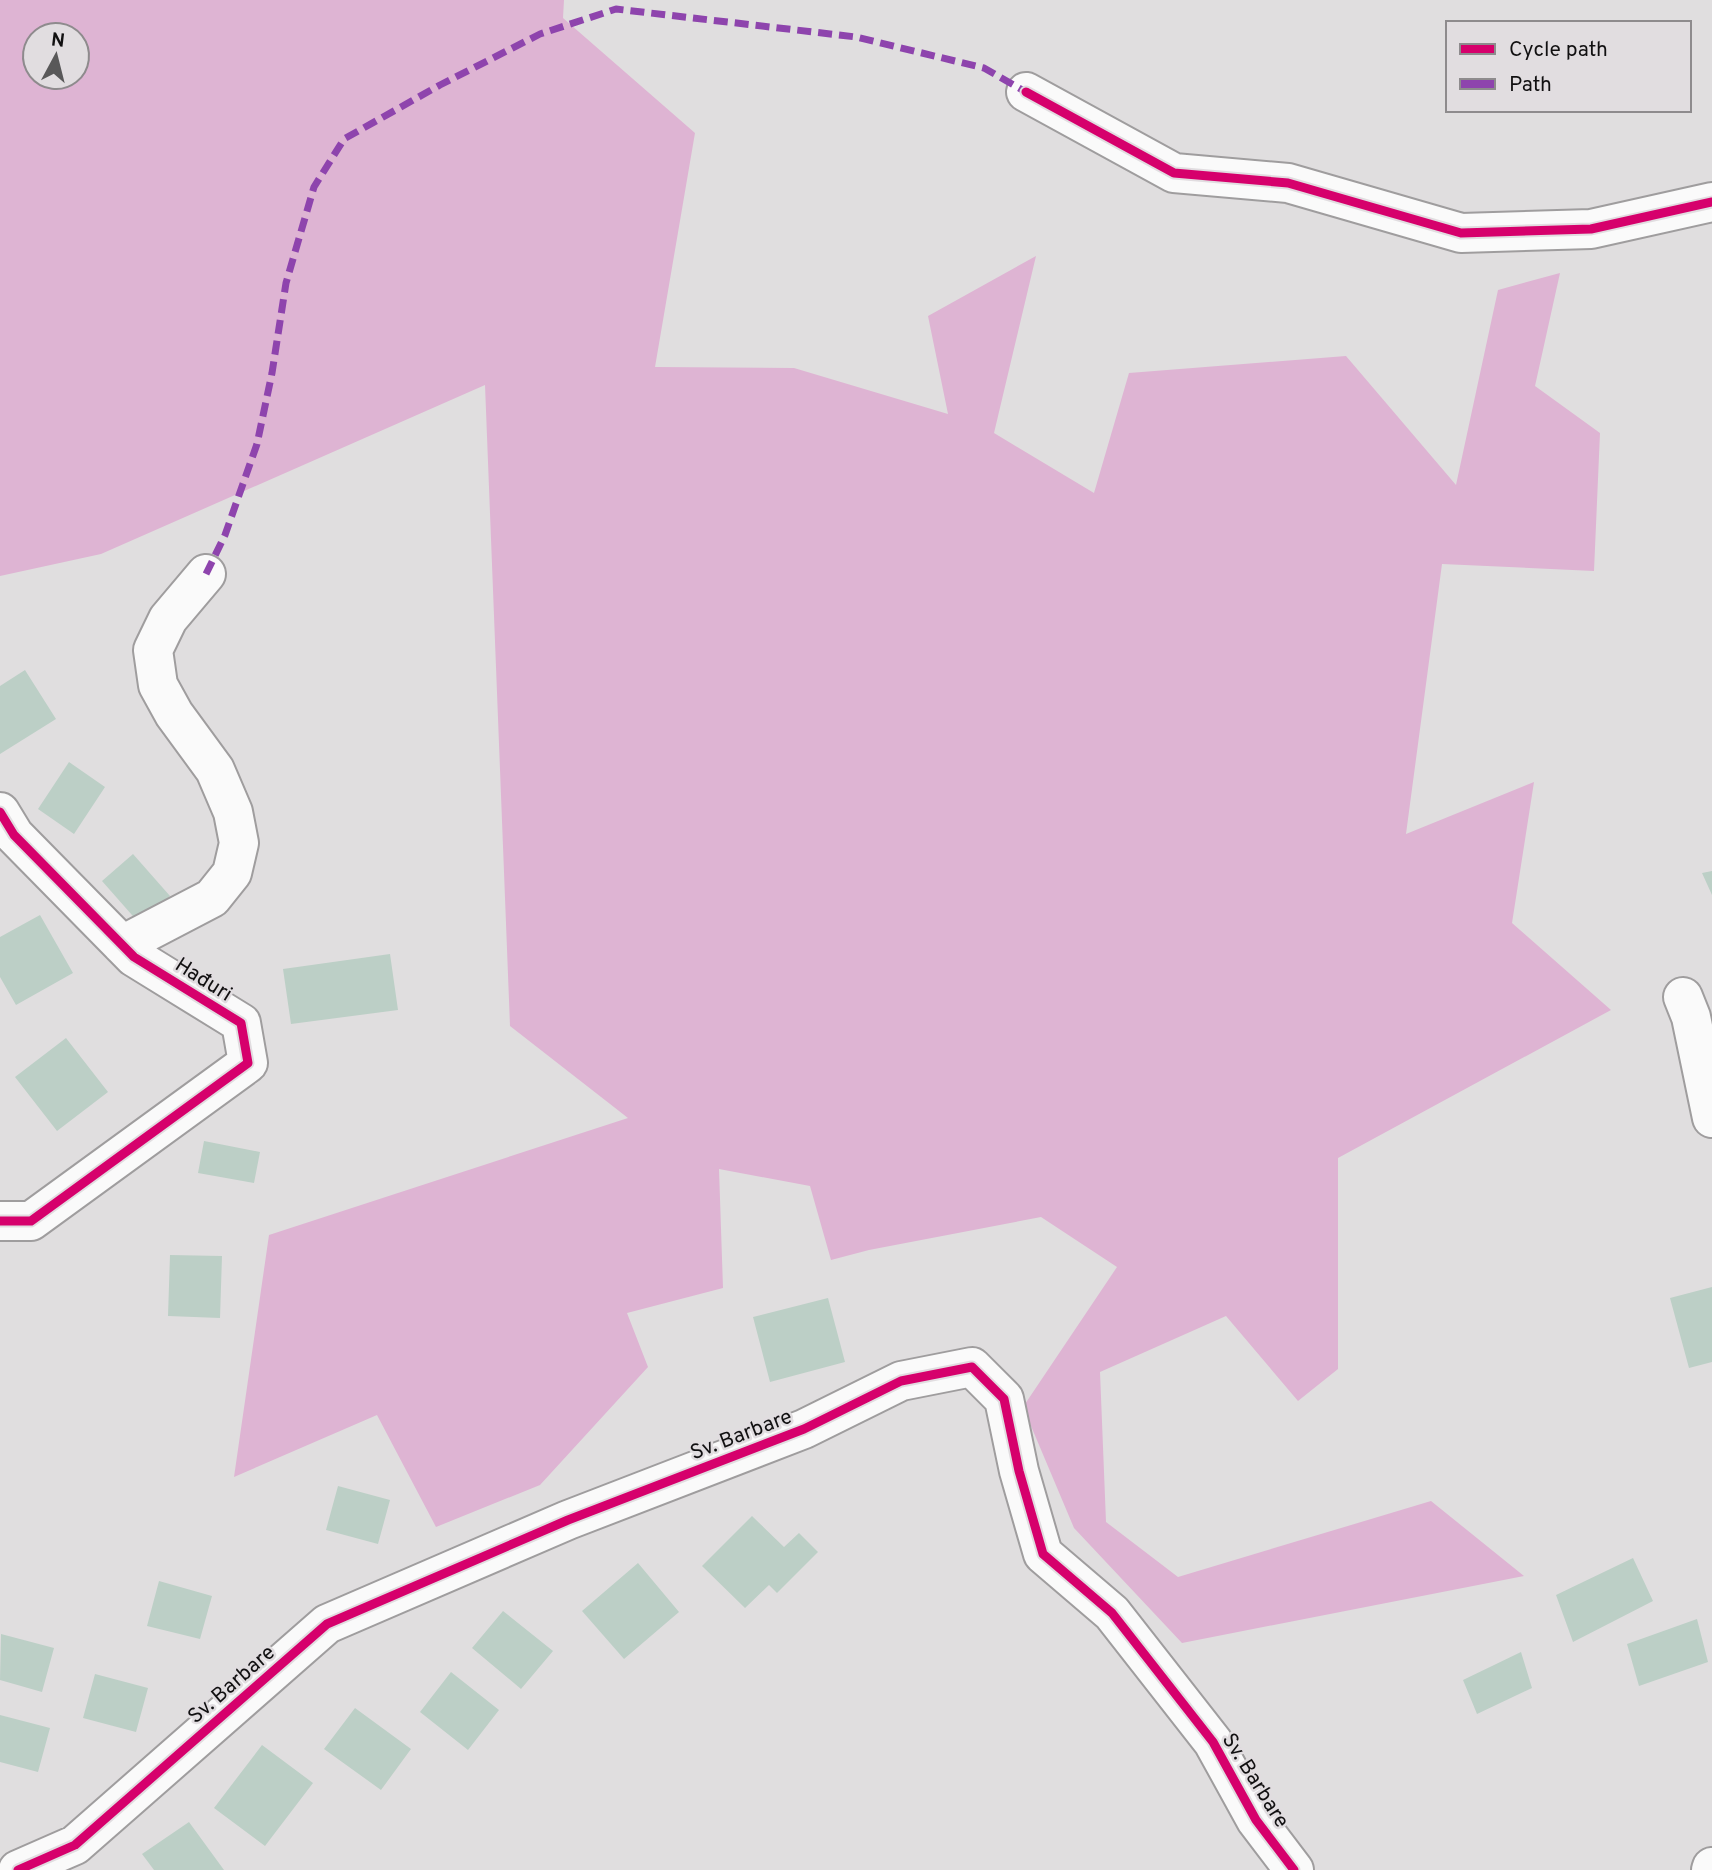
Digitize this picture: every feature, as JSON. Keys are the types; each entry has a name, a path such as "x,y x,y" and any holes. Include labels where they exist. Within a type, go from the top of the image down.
{"street":[{"path":"1026,92 1174,173 1288,183 1461,233 1591,229 1712,202"},
{"path":"122,944 212,898 232,873 239,843 233,812 215,771 174,714 158,685 153,650 168,620 206,574"},
{"name":"Hađuri","path":"0,812 14,835 134,957 241,1023 248,1063 31,1221 0,1221"},
{"path":"1683,996 1691,1017 1712,1118"},
{"name":"Sv. Barbare","path":"18,1870 75,1845 327,1624 568,1520 804,1429 901,1381 972,1367 1004,1399 1019,1471 1042,1554 1112,1613 1213,1742 1256,1820 1294,1870"}],"shaded area":[{"path":"0,0 564,0 563,18 695,133 655,367 794,368 948,414 928,316 1036,256 994,433 1094,493 1129,373 1346,356 1456,485 1498,290 1560,273 1535,386 1600,433 1594,571 1442,564 1406,834 1534,782 1512,923 1611,1010 1338,1158 1338,1369 1298,1401 1226,1316 1100,1372 1106,1522 1178,1577 1431,1501 1524,1576 1182,1643 1074,1528 1023,1407 1117,1267 1041,1217 869,1250 831,1260 810,1186 719,1169 723,1288 627,1313 648,1367 540,1485 436,1527 377,1415 234,1477 269,1235 628,1118 510,1026 485,385 101,554 0,576"}],"building":[{"path":"25,670 56,719 0,754 0,686"},
{"path":"69,762 105,787 74,834 38,809"},
{"path":"133,854 170,896 139,923 102,881"},
{"path":"1712,871 1712,895 1702,873"},
{"path":"40,915 73,973 16,1005 0,977 0,937"},
{"path":"390,954 398,1010 291,1024 283,969"},
{"path":"66,1038 108,1092 57,1131 15,1077"},
{"path":"204,1141 260,1152 254,1183 198,1173"},
{"path":"170,1255 222,1256 220,1318 168,1316"},
{"path":"1712,1287 1712,1362 1689,1368 1670,1298"},
{"path":"828,1298 845,1362 770,1382 753,1317"},
{"path":"338,1486 390,1500 378,1544 326,1530"},
{"path":"752,1516 784,1547 799,1533 818,1552 777,1593 769,1585 745,1608 702,1566"},
{"path":"1633,1558 1653,1601 1573,1642 1556,1595"},
{"path":"638,1563 679,1612 624,1659 582,1611"},
{"path":"159,1581 212,1596 200,1639 147,1626"},
{"path":"503,1611 553,1651 521,1689 472,1648"},
{"path":"1697,1619 1708,1662 1639,1686 1627,1644"},
{"path":"1,1634 54,1648 42,1692 0,1680"},
{"path":"1521,1652 1532,1688 1477,1714 1463,1680"},
{"path":"451,1672 499,1710 468,1750 420,1712"},
{"path":"95,1674 148,1688 136,1732 83,1718"},
{"path":"355,1708 411,1749 381,1790 324,1749"},
{"path":"0,1715 50,1728 38,1772 0,1762"},
{"path":"262,1745 313,1783 265,1846 214,1808"},
{"path":"189,1822 224,1870 154,1870 142,1854"}],"marked path":[{"path":"206,574 225,535 257,444 272,373 286,283 314,187 344,139 440,85 540,34 616,9 856,37 984,68 1026,92"}],"cycle path":[{"path":"1026,92 1174,173 1288,183 1461,233 1591,229 1712,202"},
{"path":"0,812 14,835 134,957 241,1023 248,1063 31,1221 0,1221"},
{"path":"18,1870 75,1845 327,1624 568,1520 804,1429 901,1381 972,1367 1004,1399 1019,1471 1043,1554 1112,1613 1213,1742 1256,1820 1294,1870"}]}
